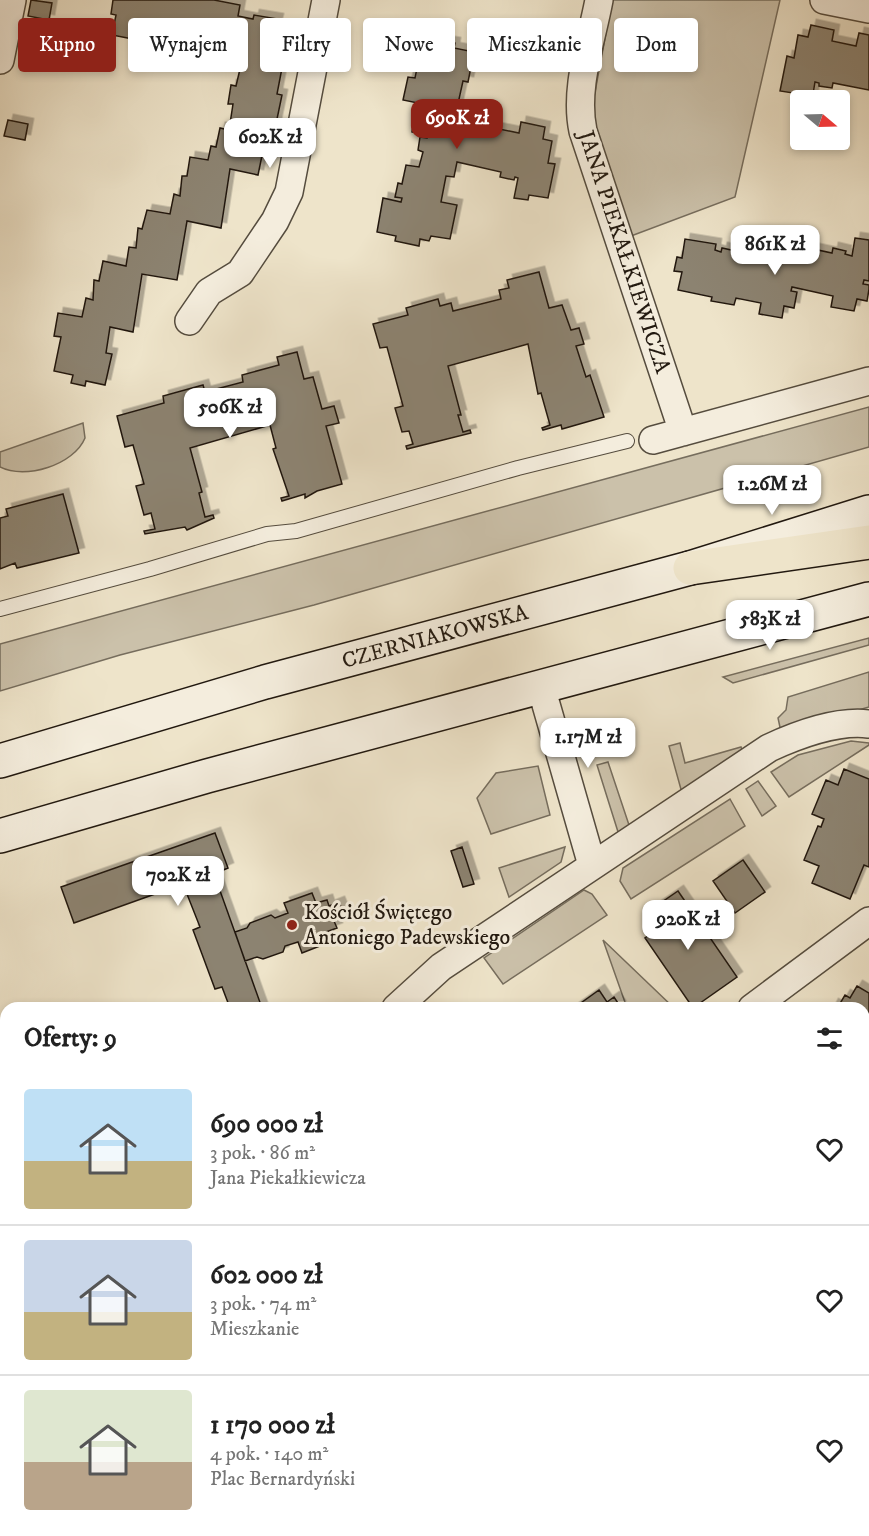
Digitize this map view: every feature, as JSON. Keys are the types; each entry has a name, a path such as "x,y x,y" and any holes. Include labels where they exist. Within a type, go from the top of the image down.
{"main road":[{"name":"CZERNIAKOWSKA","path":"0,761 266,682 690,568 869,512"},
{"path":"690,568 869,542"},
{"path":"0,836 207,776 869,599"}],"street":[{"path":"0,60 12,0"},
{"path":"189,321 209,292 240,273 274,221 289,192 326,0"},
{"name":"JANA PIEKAŁKIEWICZA","path":"599,0 580,93 579,112 583,131 683,432"},
{"path":"824,0 869,9"},
{"path":"640,440 683,432 869,381"},
{"path":"541,687 592,865"},
{"path":"403,1002 441,967 769,748 844,725 869,724"},
{"path":"760,1002 869,921"}],"lane":[{"path":"0,609 150,569 267,534 296,531 518,468 640,440"}],"shaded area":[{"path":"612,0 780,0 735,197 631,236 592,122 599,72 602,72 602,54"},
{"path":"869,407 869,447 314,605 120,655 0,691 0,644"},
{"path":"83,423 85,438 71,456 60,462 35,471 10,471 0,467 0,452"},
{"path":"869,638 869,645 733,683 723,677"},
{"path":"869,672 869,707 781,732 778,718 786,710 788,697"},
{"path":"851,741 869,743 869,745 789,797 771,772 798,755"},
{"path":"680,743 685,763 741,747 743,753 682,793 669,746"},
{"path":"608,762 630,828 619,835 597,765"},
{"path":"538,766 550,815 491,834 477,798 496,773"},
{"path":"758,781 776,806 762,816 746,789"},
{"path":"730,799 745,826 631,899 620,881 623,868"},
{"path":"565,847 561,862 509,897 499,868"},
{"path":"584,890 592,894 607,915 503,984 484,958"},
{"path":"603,940 668,1002 625,1002"}],"building":[{"path":"31,0 52,3 49,18 28,16"},
{"path":"113,0 214,0 240,5 238,16 248,18 128,18 128,38 116,36 116,15 111,14"},
{"path":"254,15 272,18 260,18 260,72 281,72 277,94 282,95 272,143 265,141 258,175 230,169 221,228 187,221 177,280 142,274 133,332 110,327 106,353 112,354 105,385 86,381 85,386 71,383 73,375 54,371 61,337 54,336 58,313 82,317 86,298 93,300 94,280 99,281 103,261 126,266 129,247 136,248 138,228 142,229 147,210 170,214 174,194 180,196 182,176 187,176 190,157 208,160 211,146 216,147 220,128 229,130 233,104 228,104 231,85 236,86 239,72 248,72 248,18 253,19"},
{"path":"811,25 834,30 832,41 856,46 859,33 869,35 869,90 833,83 832,88 819,86 819,83 815,82 814,90 780,91 787,56 794,58 798,35 808,37"},
{"path":"455,48 467,51 467,72 470,72 468,82 463,81 455,117 477,119 475,124 519,133 521,122 545,127 543,139 552,141 548,163 555,164 548,198 529,195 528,200 514,198 518,178 515,177 514,180 500,177 501,172 457,162 454,177 446,176 441,202 457,205 450,239 431,236 429,241 420,239 419,246 395,241 396,236 377,232 383,198 401,202 402,198 395,197 398,183 402,184 406,165 419,167 423,152 418,150 420,137 427,138 427,135 412,132 414,118 420,119 423,104 403,100 408,77 415,78 416,72 455,72"},
{"path":"8,120 28,124 25,140 4,136"},
{"path":"855,238 869,240 869,281 864,280 863,284 869,285 869,289 867,301 857,299 854,311 831,307 833,296 792,287 791,291 797,292 794,308 784,306 782,318 759,314 761,303 736,298 734,305 711,301 712,297 678,290 682,272 674,271 677,257 682,258 685,239 716,244 715,250 721,252 722,248 745,253 744,258 759,261 760,256 779,262 782,245 796,248 795,253 811,256 813,249 832,253 833,248 846,251 845,254 852,256"},
{"path":"539,272 549,308 562,305 571,330 579,328 584,344 576,346 586,377 590,375 604,417 562,429 561,425 543,430 542,428 550,425 541,393 538,394 528,344 448,366 461,415 458,415 463,432 470,430 471,433 407,449 406,446 413,444 409,431 402,432 395,408 403,406 387,347 380,348 373,324 408,315 406,308 438,299 440,306 451,303 453,311 501,299 499,290 509,288 507,280"},
{"path":"297,352 304,379 313,377 322,409 334,406 339,423 326,426 342,484 317,491 305,498 305,494 282,501 281,498 289,496 273,449 276,448 270,425 190,448 202,492 199,493 205,517 213,515 214,518 187,530 185,527 145,534 144,531 155,529 151,513 144,515 136,486 144,484 133,445 125,447 117,416 164,403 163,396 203,385 205,392 243,382 242,375 279,365 277,357"},
{"path":"63,494 79,553 17,568 15,563 0,569 0,518 8,516 6,509"},
{"path":"844,769 869,779 869,867 864,865 850,899 812,883 819,866 804,860 818,826 821,827 824,819 812,814 826,780 838,785"},
{"path":"215,833 228,868 214,874 260,1002 228,1002 222,987 215,989 193,930 200,927 183,884 74,923 61,887"},
{"path":"462,847 474,884 463,887 451,851"},
{"path":"743,860 765,892 735,913 713,881"},
{"path":"678,891 737,977 702,1002 689,1002 645,938 660,927 649,911"},
{"name":"Kościół Świętego Antoniego Padewskiego","path":"312,893 316,903 327,900 329,906 339,902 345,917 334,921 337,928 326,932 330,942 302,953 298,942 285,946 283,952 263,959 257,957 245,961 235,932 271,915 275,918 288,913 284,903"},
{"path":"857,986 869,993 869,1002 841,1002 845,995 850,998"},
{"path":"599,990 607,1002 582,1002"},
{"path":"614,997 617,1002 607,1002"}],"place":[{"name":"Kościół Świętego Antoniego Padewskiego","path":"292,925"}]}
